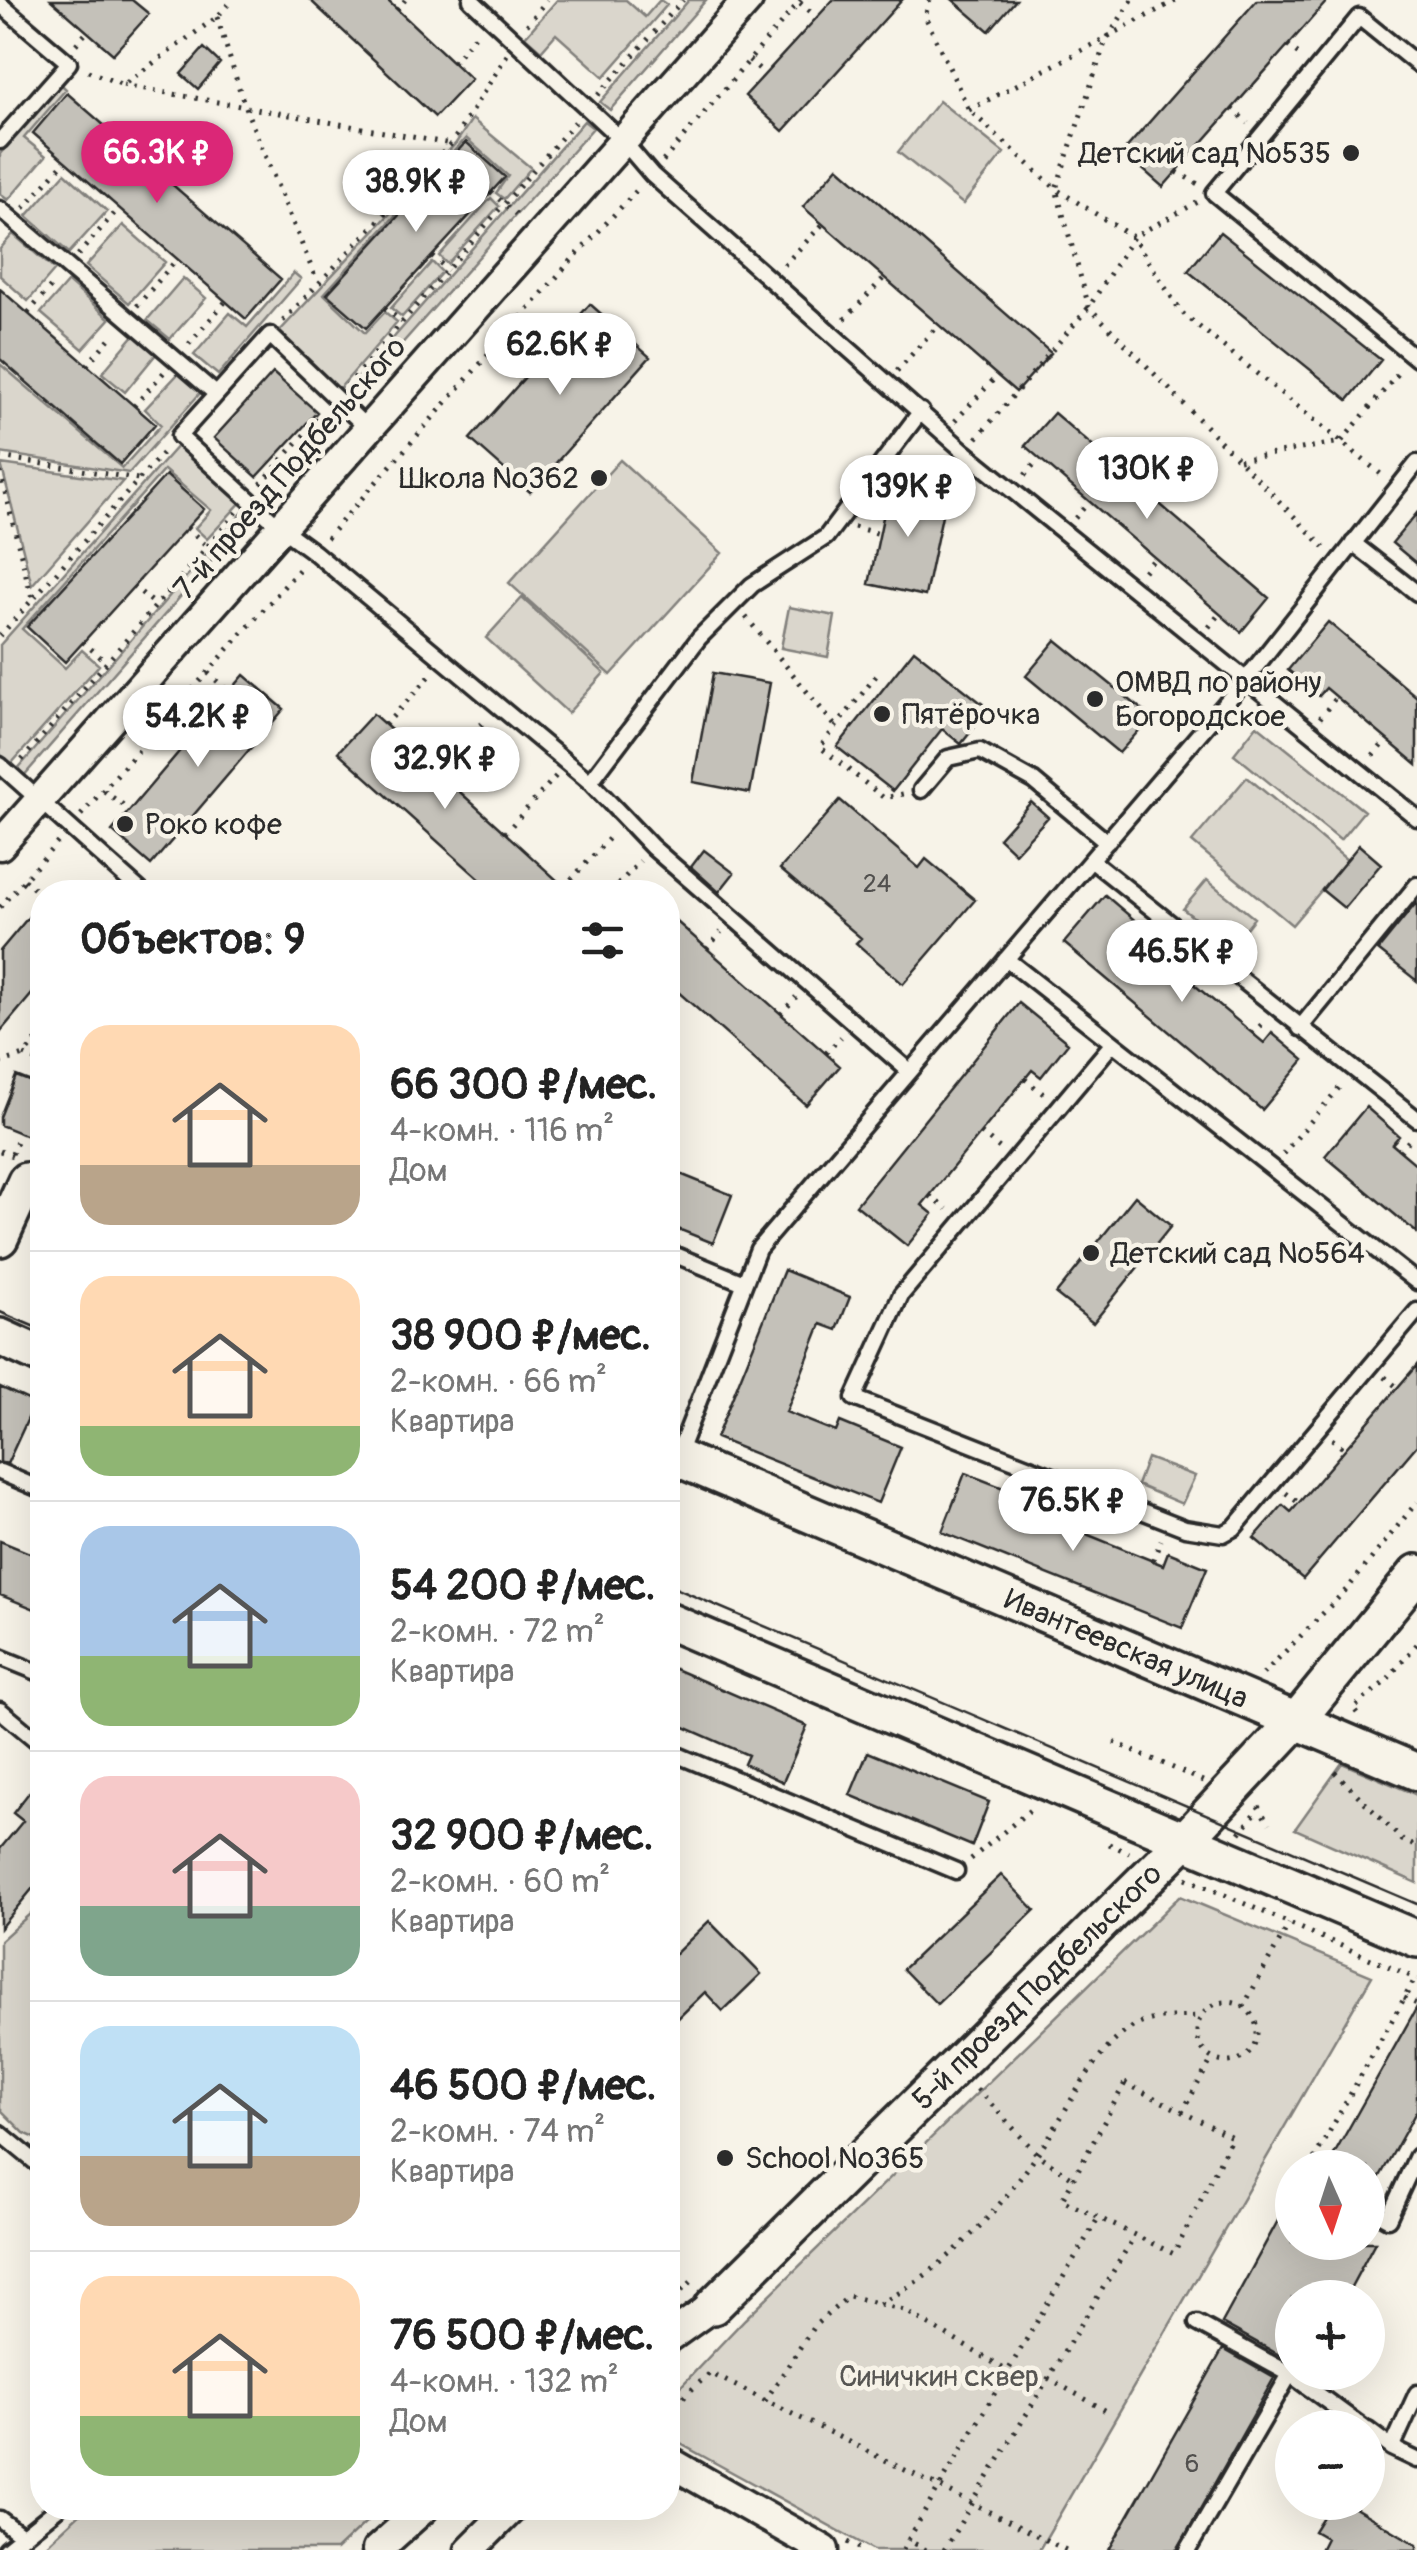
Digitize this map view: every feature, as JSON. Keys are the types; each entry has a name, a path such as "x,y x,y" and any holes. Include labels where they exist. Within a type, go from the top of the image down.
{"street":[{"name":"7-й проезд Подбельского","path":"0,845 748,0"},
{"path":"0,1238 20,1174"},
{"path":"0,1338 30,1351"},
{"name":"Ивантеевская улица","path":"680,1459 1417,1772"},
{"name":"5-й проезд Подбельского","path":"680,2329 713,2306 1185,1840 1297,1720 1417,1573"},
{"path":"680,1626 1417,1939"},
{"path":"680,2468 824,2550"},
{"path":"377,2550 410,2520"},
{"path":"470,2550 500,2520"}],"lane":[{"path":"471,0 623,141 652,175 965,452 1417,818"},
{"path":"0,4 69,63 0,141"},
{"path":"1415,357 1214,194 1359,18 1417,64"},
{"path":"0,210 216,394"},
{"path":"368,429 270,335 179,436 280,528 590,782 652,848 909,1071"},
{"path":"590,782 699,638 752,585 826,537 921,412"},
{"path":"680,1437 758,1249 1247,678 1417,463"},
{"path":"1353,543 1417,592"},
{"path":"921,790 948,758 980,751 1034,781 1107,842"},
{"path":"0,765 129,880"},
{"path":"1091,860 1417,1120"},
{"path":"1300,1028 1417,885"},
{"path":"1006,959 1417,1282"},
{"path":"1113,1043 900,1295 854,1398 1185,1528 1222,1534 1234,1528 1417,1311"},
{"path":"680,1257 744,1283"},
{"path":"0,1472 30,1485"},
{"path":"0,1657 30,1669"},
{"path":"2,1714 30,1736"},
{"path":"680,1756 956,1872"},
{"path":"0,2133 30,2157"},
{"path":"1385,2218 1388,2220 1417,2156"},
{"path":"1197,2323 1275,2366"},
{"path":"1188,2550 1281,2390"},
{"path":"1312,2390 1340,2410"},
{"path":"1392,2448 1417,2393"},
{"path":"1385,2443 1417,2460"},
{"path":"0,2519 21,2535"},
{"path":"6,2550 42,2520"}],"path":[{"path":"124,85 218,17 232,0"},
{"path":"397,10 405,0"},
{"path":"270,335 317,281 451,144 516,39 547,0"},
{"path":"930,0 925,16 969,110 1056,189 1134,237 1181,312 1397,488"},
{"path":"1132,0 1106,40 1056,189 1089,307 1338,562"},
{"path":"969,110 1177,0"},
{"path":"0,907 652,175 800,1 817,17"},
{"path":"218,17 245,107 317,281"},
{"path":"453,62 491,17"},
{"path":"80,38 88,32"},
{"path":"749,60 765,74"},
{"path":"69,63 124,85 451,144"},
{"path":"13,220 65,161"},
{"path":"490,192 504,205"},
{"path":"965,452 1089,307 1134,237 1214,194"},
{"path":"28,314 119,208"},
{"path":"771,279 824,224"},
{"path":"432,256 448,270"},
{"path":"87,365 178,259"},
{"path":"832,333 884,278"},
{"path":"134,406 226,301"},
{"path":"385,308 402,322"},
{"path":"887,382 938,325"},
{"path":"506,336 516,346"},
{"path":"1239,460 1340,442 1415,357"},
{"path":"944,432 997,376"},
{"path":"0,636 179,436"},
{"path":"0,458 138,479"},
{"path":"0,472 32,598"},
{"path":"187,528 207,546"},
{"path":"134,586 156,605"},
{"path":"734,602 836,727"},
{"path":"83,642 106,662"},
{"path":"385,725 444,660"},
{"path":"208,673 230,692"},
{"path":"876,676 820,747 884,798 921,790"},
{"path":"438,772 498,706"},
{"path":"153,734 178,753"},
{"path":"505,833 568,764"},
{"path":"103,790 130,810"},
{"path":"570,880 625,820"},
{"path":"622,880 652,848"},
{"path":"24,880 30,885"},
{"path":"0,1063 24,1056 30,1049"},
{"path":"24,1056 30,1058"},
{"path":"1272,1168 1353,1071"},
{"path":"1400,1151 1417,1132"},
{"path":"20,1134 20,1174"},
{"path":"1262,1675 1348,1588 1417,1502"},
{"path":"1354,1708 1385,1682 1417,1644"},
{"path":"1114,1742 1260,1807 1269,1824"},
{"path":"1329,1764 1402,1840 1417,1846"},
{"path":"956,1872 1030,1810"},
{"path":"1184,1878 1416,1978 1318,2150"},
{"path":"1243,2006 1289,1924"},
{"path":"1404,1998 1417,2004"},
{"path":"1228,2002 1243,2006 1255,2020 1256,2039 1247,2055 1230,2062 1212,2059 1198,2040 1197,2027 1202,2016 1213,2006 1228,2002"},
{"path":"879,2304 906,2290 958,2249 1010,2193 1097,2062 1128,2030 1158,2018 1202,2016"},
{"path":"1182,2112 1212,2059"},
{"path":"970,2081 1038,2155 1073,2178"},
{"path":"1125,2083 1232,2136 1174,2254 1062,2200 1073,2178 1125,2083"},
{"path":"903,2550 1097,2220"},
{"path":"944,2550 1134,2237"},
{"path":"765,2401 814,2326 849,2296 904,2310 1006,2370"},
{"path":"680,2399 710,2373 1066,2550"},
{"path":"1048,2378 1110,2413"},
{"path":"908,2540 926,2550"}],"green space":[{"path":"557,0 626,0 645,17 660,0 667,5 604,77 556,34 541,51 525,37"},
{"path":"689,0 706,0 610,110 600,102"},
{"path":"60,83 66,89 24,138 46,156 8,200 0,194 0,154"},
{"path":"939,101 1004,153 963,204 898,152"},
{"path":"472,119 531,168 504,199 496,193 508,176 466,138 324,294 365,333 385,312 397,322 339,389 278,333 456,143"},
{"path":"584,121 593,128 352,400 345,393"},
{"path":"65,173 107,211 69,253 27,216"},
{"path":"491,198 499,206 447,264 439,256"},
{"path":"123,225 165,262 129,303 86,266"},
{"path":"13,234 55,270 28,301 0,276 0,249"},
{"path":"432,262 442,272 402,317 391,308"},
{"path":"294,273 301,279 218,375 194,355 230,313 247,327"},
{"path":"183,278 206,298 170,339 147,320"},
{"path":"68,282 110,319 83,349 41,313"},
{"path":"135,334 157,353 125,392 102,373"},
{"path":"0,364 122,468 161,425 145,409 179,373 202,391 129,473 0,453"},
{"path":"179,444 243,500 207,539 195,528 211,510 164,470 22,629 65,668 82,650 99,665 11,764 0,754 0,645"},
{"path":"620,460 722,553 611,675 509,583"},
{"path":"1,464 123,481 32,585"},
{"path":"250,504 256,510 22,778 15,772"},
{"path":"522,598 604,673 568,713 486,638"},
{"path":"789,607 835,616 828,657 781,648"},
{"path":"1257,725 1364,811 1340,840 1234,754"},
{"path":"1247,777 1347,860 1292,925 1192,842"},
{"path":"1207,880 1254,918 1231,947 1183,909"},
{"path":"1147,1458 1195,1476 1182,1504 1137,1485"},
{"path":"1342,1763 1417,1795 1417,1883 1295,1829"},
{"name":"Синичкин сквер","path":"1180,1896 1372,1976 1039,2550 874,2550 680,2444 680,2387 745,2319"},
{"path":"30,1914 30,2136 0,2109 0,1941"},
{"path":"73,2520 368,2520 336,2550 41,2550"}],"building":[{"path":"51,0 132,0 149,14 113,54"},
{"path":"310,0 387,0 471,79 435,117"},
{"path":"833,0 902,0 783,131 745,96"},
{"path":"953,0 1016,0 989,31"},
{"path":"1257,0 1328,0 1163,187 1123,152"},
{"path":"204,48 220,63 198,89 181,74"},
{"path":"67,93 281,279 246,319 33,133"},
{"path":"466,142 505,177 366,328 327,294"},
{"path":"838,167 1051,353 1016,392 803,207"},
{"path":"1220,232 1381,360 1348,400 1188,271"},
{"path":"0,289 155,424 120,464 0,359"},
{"path":"590,304 650,357 530,492 470,439"},
{"path":"273,373 317,412 257,477 214,438"},
{"path":"1054,413 1269,598 1241,632 1025,446"},
{"path":"166,475 204,509 65,662 27,627"},
{"path":"890,484 946,496 925,596 869,584"},
{"path":"1417,513 1417,564 1392,543"},
{"path":"1328,622 1417,697 1417,765 1326,688 1319,696 1288,670"},
{"path":"1056,640 1151,717 1119,753 1026,676"},
{"path":"914,650 989,709 961,744 942,729 893,791 837,747"},
{"path":"713,673 770,683 750,793 693,782"},
{"path":"244,675 284,709 151,865 112,831"},
{"path":"373,714 557,880 481,880 338,752"},
{"path":"840,800 919,868 926,859 975,900 903,984 856,943 861,938 780,869"},
{"path":"1031,802 1048,817 1015,853 999,838"},
{"path":"1359,845 1381,864 1344,908 1322,890"},
{"path":"704,850 734,873 719,892 691,867"},
{"path":"1105,895 1138,923 1130,931 1264,1043 1272,1033 1304,1060 1262,1110 1064,943"},
{"path":"1417,902 1417,981 1378,950"},
{"path":"30,915 30,996 0,1032 0,951"},
{"path":"680,925 840,1066 806,1105 680,994"},
{"path":"1019,1003 1068,1043 1041,1077 1032,1070 922,1205 933,1214 907,1246 856,1205"},
{"path":"16,1076 30,1081 30,1137 0,1125"},
{"path":"1366,1107 1399,1136 1392,1144 1417,1165 1417,1233 1325,1156"},
{"path":"680,1174 732,1195 713,1243 680,1230"},
{"path":"1135,1196 1171,1226 1093,1323 1056,1294"},
{"path":"784,1270 850,1297 837,1330 821,1324 786,1412 836,1432 840,1422 901,1447 878,1503 716,1438"},
{"path":"1417,1365 1417,1445 1303,1579 1254,1538 1283,1505 1291,1512"},
{"path":"0,1387 30,1401 30,1414 7,1464 0,1462"},
{"path":"965,1473 1006,1489 1002,1500 1163,1565 1168,1552 1207,1568 1182,1628 942,1532"},
{"path":"0,1541 30,1553 30,1607 0,1595"},
{"path":"680,1671 807,1726 783,1782 744,1764 748,1755 680,1725"},
{"path":"868,1752 989,1802 972,1846 850,1795"},
{"path":"30,1791 30,1892 0,1928 0,1849 23,1821 13,1813"},
{"path":"1001,1875 1035,1910 937,2004 903,1969"},
{"path":"709,1921 761,1974 723,2011 705,1992 680,2016 680,1949"},
{"path":"1417,2007 1417,2110 1385,2167 1385,2150 1337,2150"},
{"path":"1275,2226 1275,2260 1365,2260 1355,2280 1275,2280 1275,2353 1222,2323"},
{"path":"1223,2349 1274,2378 1177,2550 1109,2550"},
{"path":"1321,2520 1375,2520 1417,2545 1417,2550 1320,2550 1326,2538 1314,2531"}],"tram line":[{"path":"0,1312 30,1325"},
{"path":"680,1590 1417,1904"}],"place":[{"name":"Детский сад №535","path":"1351,153"},
{"name":"Школа №362","path":"599,478"},
{"name":"ОМВД по району Богородское","path":"1095,699"},
{"name":"Пятёрочка","path":"882,714"},
{"name":"Роко кофе","path":"125,824"},
{"name":"Детский сад №564","path":"1091,1253"},
{"name":"School №365","path":"725,2158"}]}
